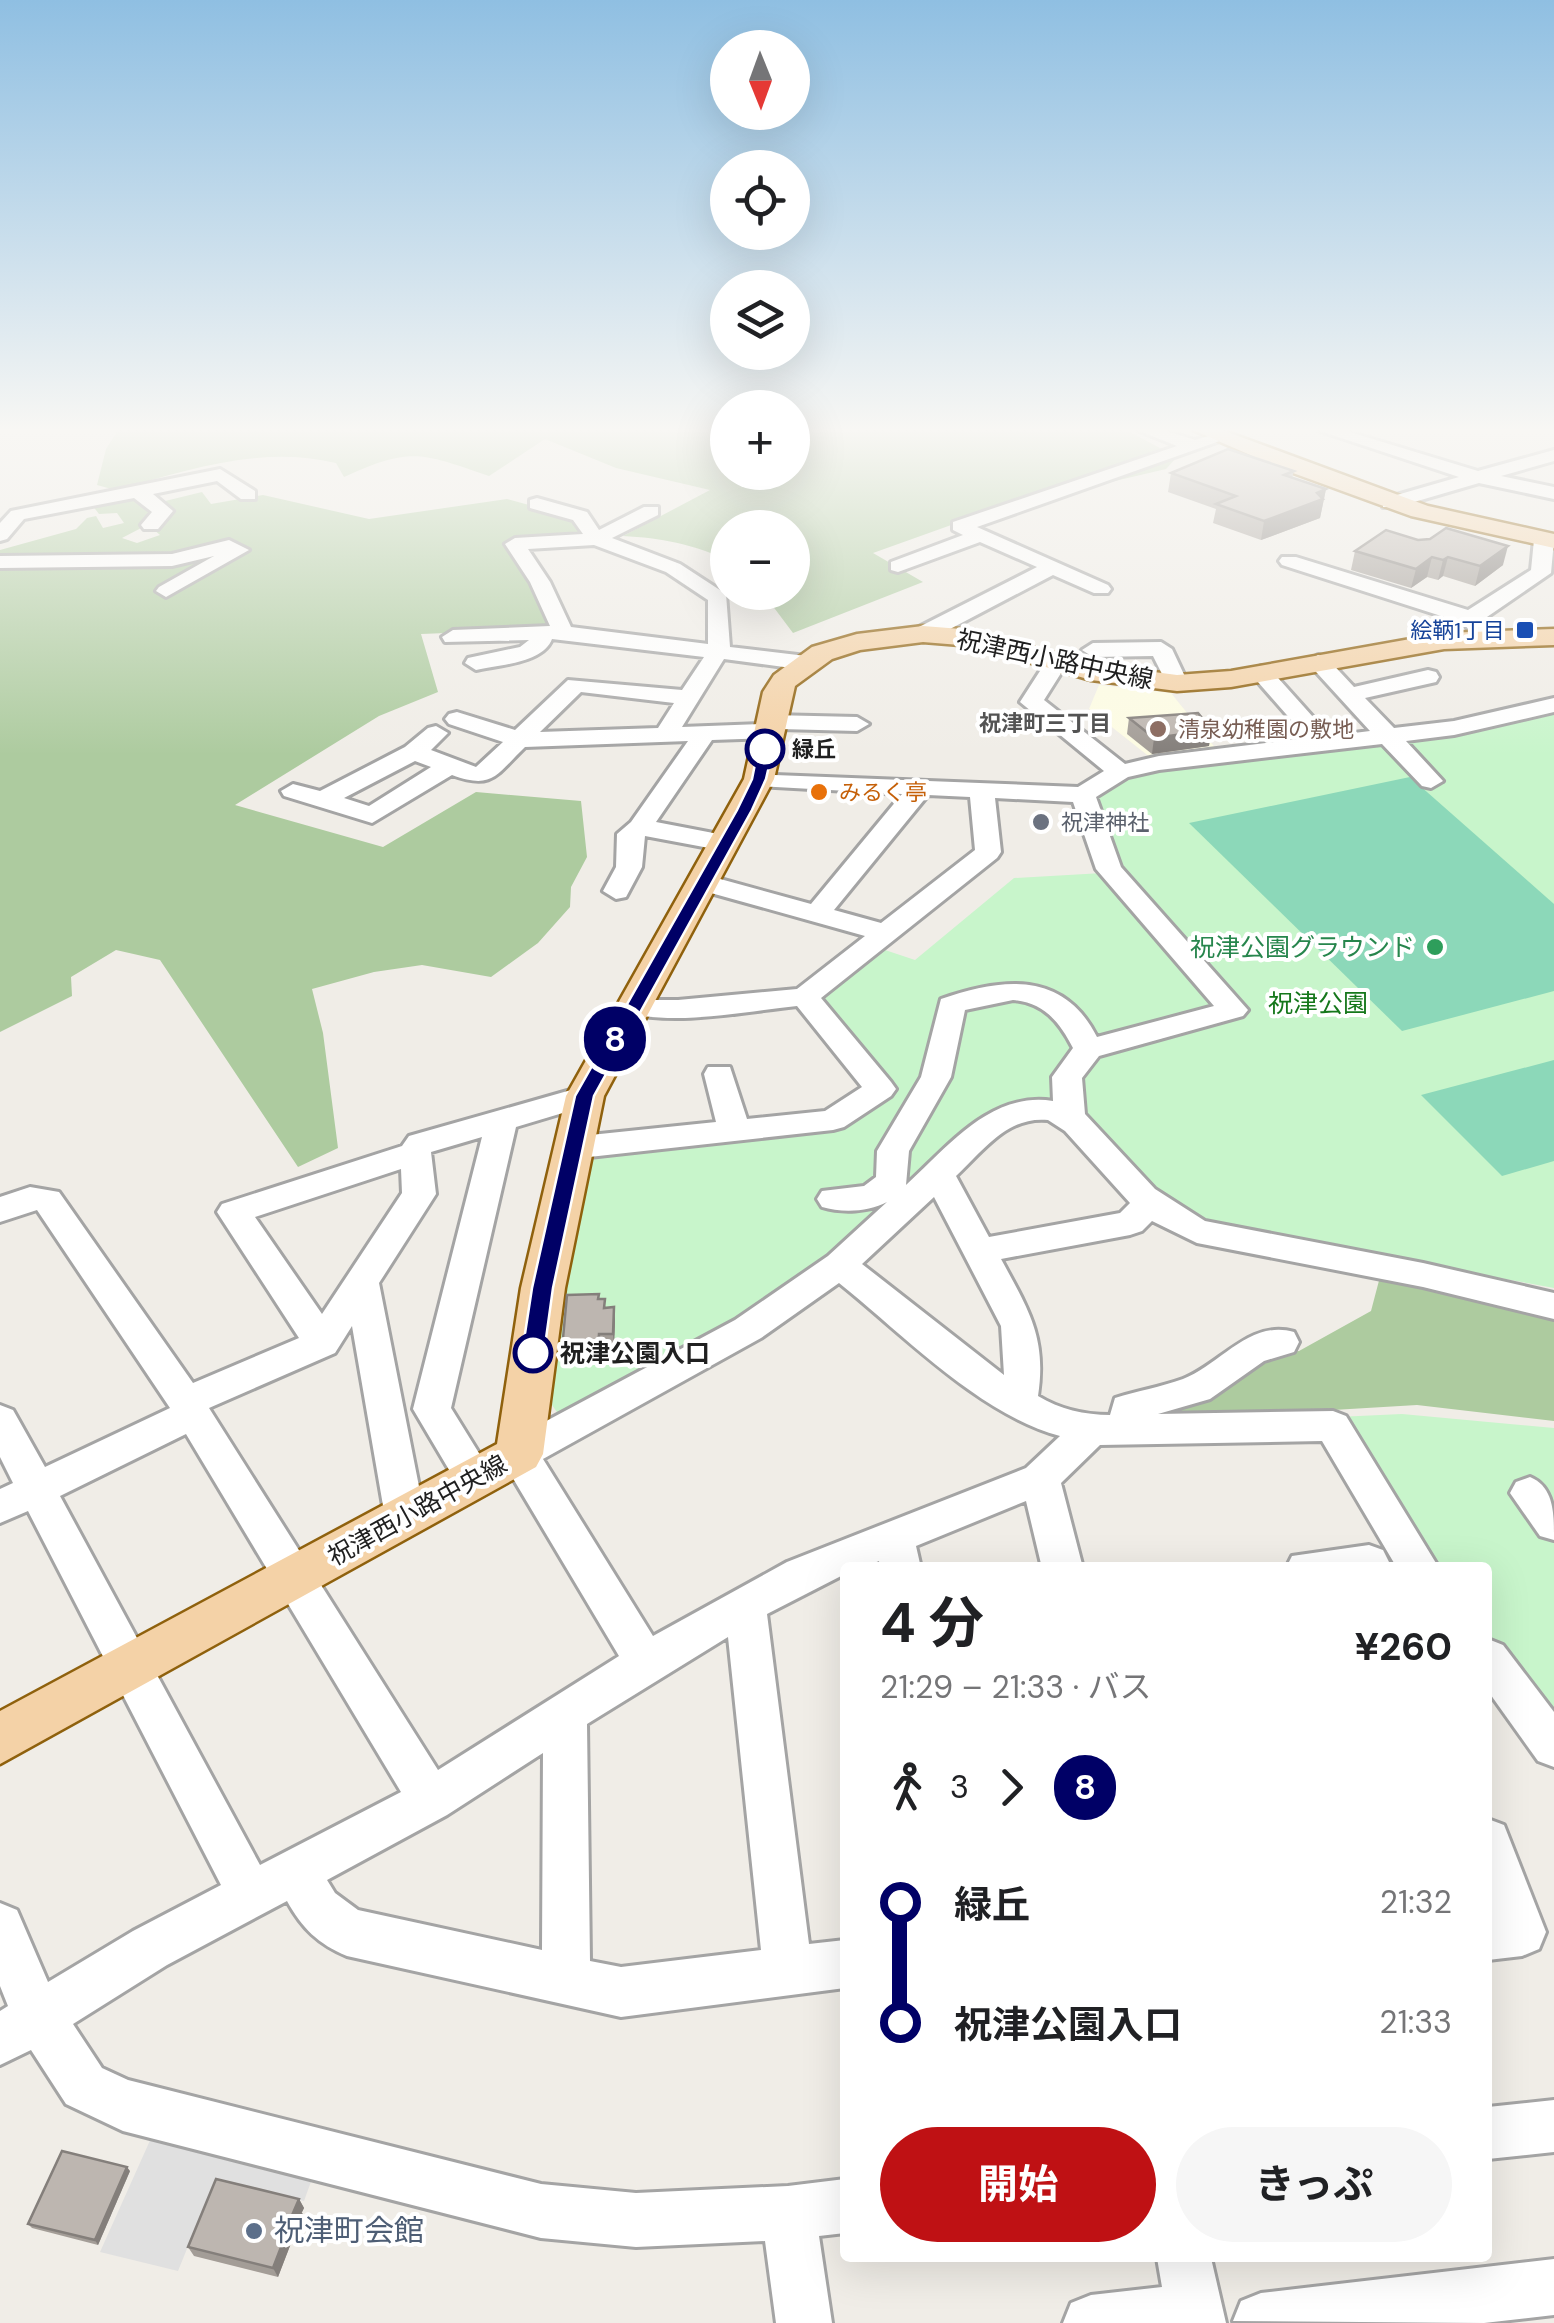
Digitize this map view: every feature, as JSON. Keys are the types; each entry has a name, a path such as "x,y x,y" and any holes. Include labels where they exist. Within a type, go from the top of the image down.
{"main road":[{"name":"祝津西小路中央線","path":"0,1739 520,1454 542,1288 585,1096 759,779 777,692 784,680 806,663 857,642 922,634 990,641 1131,680 1178,683 1261,674 1479,628 1554,637"}],"street":[{"path":"898,566 972,538"},
{"path":"988,538 1101,588"},
{"path":"557,633 540,582 515,544 596,539 673,568 719,598 720,650 666,734"},
{"path":"1289,561 1479,628 1548,574 1549,540"},
{"path":"0,562 150,561 229,546 239,550 166,591"},
{"path":"922,634 1052,568"},
{"path":"483,667 526,652 557,633"},
{"path":"453,637 557,633 806,663"},
{"path":"1093,650 1161,648 1178,683"},
{"path":"1057,662 1032,702 1120,772"},
{"path":"1318,662 1430,781"},
{"path":"1261,674 1322,741"},
{"path":"1349,695 1428,677"},
{"path":"414,752 480,777 576,685 689,698"},
{"path":"759,779 1083,796 1120,772 1159,763 1454,728 1554,706"},
{"path":"458,719 521,740 857,724"},
{"path":"616,891 630,867 630,834 640,827 706,732"},
{"path":"324,799 414,752 436,733"},
{"path":"293,791 372,815 450,765"},
{"path":"817,914 921,787"},
{"path":"632,1006 678,1009 805,997 988,852 982,791"},
{"path":"1068,1118 1067,1077 1088,1048 1233,1010 1108,869 1083,796"},
{"path":"640,827 725,843"},
{"path":"702,882 885,933"},
{"path":"834,1198 872,1197 892,1181 893,1151 936,1077 951,1004 974,996 1026,989 1050,998 1082,1034 1088,1048"},
{"path":"571,1148 834,1120 880,1090 805,997"},
{"path":"718,1074 734,1132"},
{"path":"322,1343 234,1212 413,1154 420,1144 585,1096"},
{"path":"646,1662 520,1454 748,1329 840,1265 998,1119 1011,1112 1051,1111 1068,1118 1167,1219 1197,1231 1554,1306"},
{"path":"475,1479 432,1409 502,1120"},
{"path":"866,1132 893,1151"},
{"path":"18,1498 322,1343 419,1194 420,1178 413,1154"},
{"path":"938,1174 1019,1326 1024,1366 1018,1402"},
{"path":"0,1210 30,1198 47,1200 190,1408 431,1800"},
{"path":"979,1251 1130,1223 1150,1203"},
{"path":"840,1265 1040,1416 1091,1430 1333,1426 1415,1562"},
{"path":"362,1283 406,1517"},
{"path":"1131,1430 1128,1408 1197,1388 1229,1370 1251,1351 1281,1342"},
{"path":"0,1420 18,1498 132,1666 251,1894"},
{"path":"853,1562 898,1552 1040,1479 1091,1430"},
{"path":"1040,1479 1061,1562"},
{"path":"1530,1492 1554,1524"},
{"path":"18,2027 150,1948 431,1800 646,1662 800,1574 840,1565"},
{"path":"744,1606 788,1971"},
{"path":"1492,1663 1554,1747"},
{"path":"564,1713 566,1982"},
{"path":"1492,1852 1522,1932 1492,1936"},
{"path":"296,1872 318,1910 347,1932 622,1992 840,1965"},
{"path":"0,1927 18,2027 84,2086 123,2106 542,2211 636,2220 840,2207"},
{"path":"1492,2132 1554,2126"},
{"path":"788,2213 804,2323"},
{"path":"1091,2323 1197,2317 1185,2262"},
{"path":"1261,2322 1554,2287"}],"shaded area":[{"name":"清泉幼稚園の敷地","path":"1099,685 1171,693 1217,750 1151,758 1089,709"},
{"path":"152,2136 313,2176 304,2201 215,2180 178,2271 100,2252"}],"green space":[{"path":"42,538 123,538 137,543 150,538 572,538 509,544 533,584 551,629 421,634 438,692 379,716 235,805 383,847 476,792 581,801 587,857 571,887 570,907 538,943 491,977 422,965 374,972 312,989 323,1033 338,1148 298,1167 160,960 116,950 71,977 72,996 0,1032 0,550"},
{"path":"652,538 710,538 710,553"},
{"path":"810,538 914,538 873,553 923,582 793,633 776,610 810,610"},
{"name":"祝津公園","path":"1554,711 1554,1288 1206,1224 1177,1212 1090,1126 1010,1104 993,1112 826,1261 700,1347 559,1415 552,1405 558,1313 584,1150 830,1124 891,1092 818,996 879,948 915,960 1014,878 1120,872 1092,799 1125,775"},
{"name":"祝津公園グラウンド","path":"1410,777 1554,904 1554,991 1402,1031 1189,823"},
{"path":"1554,1060 1554,1161 1502,1176 1421,1095"},
{"path":"1381,1273 1554,1306 1554,1421 1417,1405 1134,1422 1243,1357 1299,1351 1371,1311"},
{"path":"1402,1414 1554,1428 1554,1732 1492,1649 1492,1562 1427,1562 1337,1417"}],"building":[{"path":"1374,538 1482,538 1508,546 1480,566 1432,557 1416,569 1355,551"},
{"path":"1198,713 1212,730 1154,738 1129,718"},
{"path":"599,1294 598,1299 605,1299 604,1308 614,1307 613,1334 599,1334 598,1348 562,1349 567,1295"},
{"path":"62,2151 127,2167 95,2240 28,2224"},
{"name":"祝津町会館","path":"216,2179 299,2199 293,2213 301,2214 295,2230 288,2229 273,2268 188,2247"}],"bus line":[{"name":"8","path":"533,1353 542,1288 585,1096 744,810 759,779 765,749"}],"place":[{"name":"絵鞆1丁目","path":"1525,630"},
{"name":"清泉幼稚園の敷地","path":"1158,729"},
{"name":"緑丘","path":"765,749"},
{"name":"みるく亭","path":"819,792"},
{"name":"祝津神社","path":"1041,822"},
{"name":"祝津公園グラウンド","path":"1435,947"},
{"name":"祝津公園入口","path":"533,1353"},
{"name":"祝津町会館","path":"254,2231"}],"district":[{"name":"祝津町三丁目","path":"1045,723"}]}
